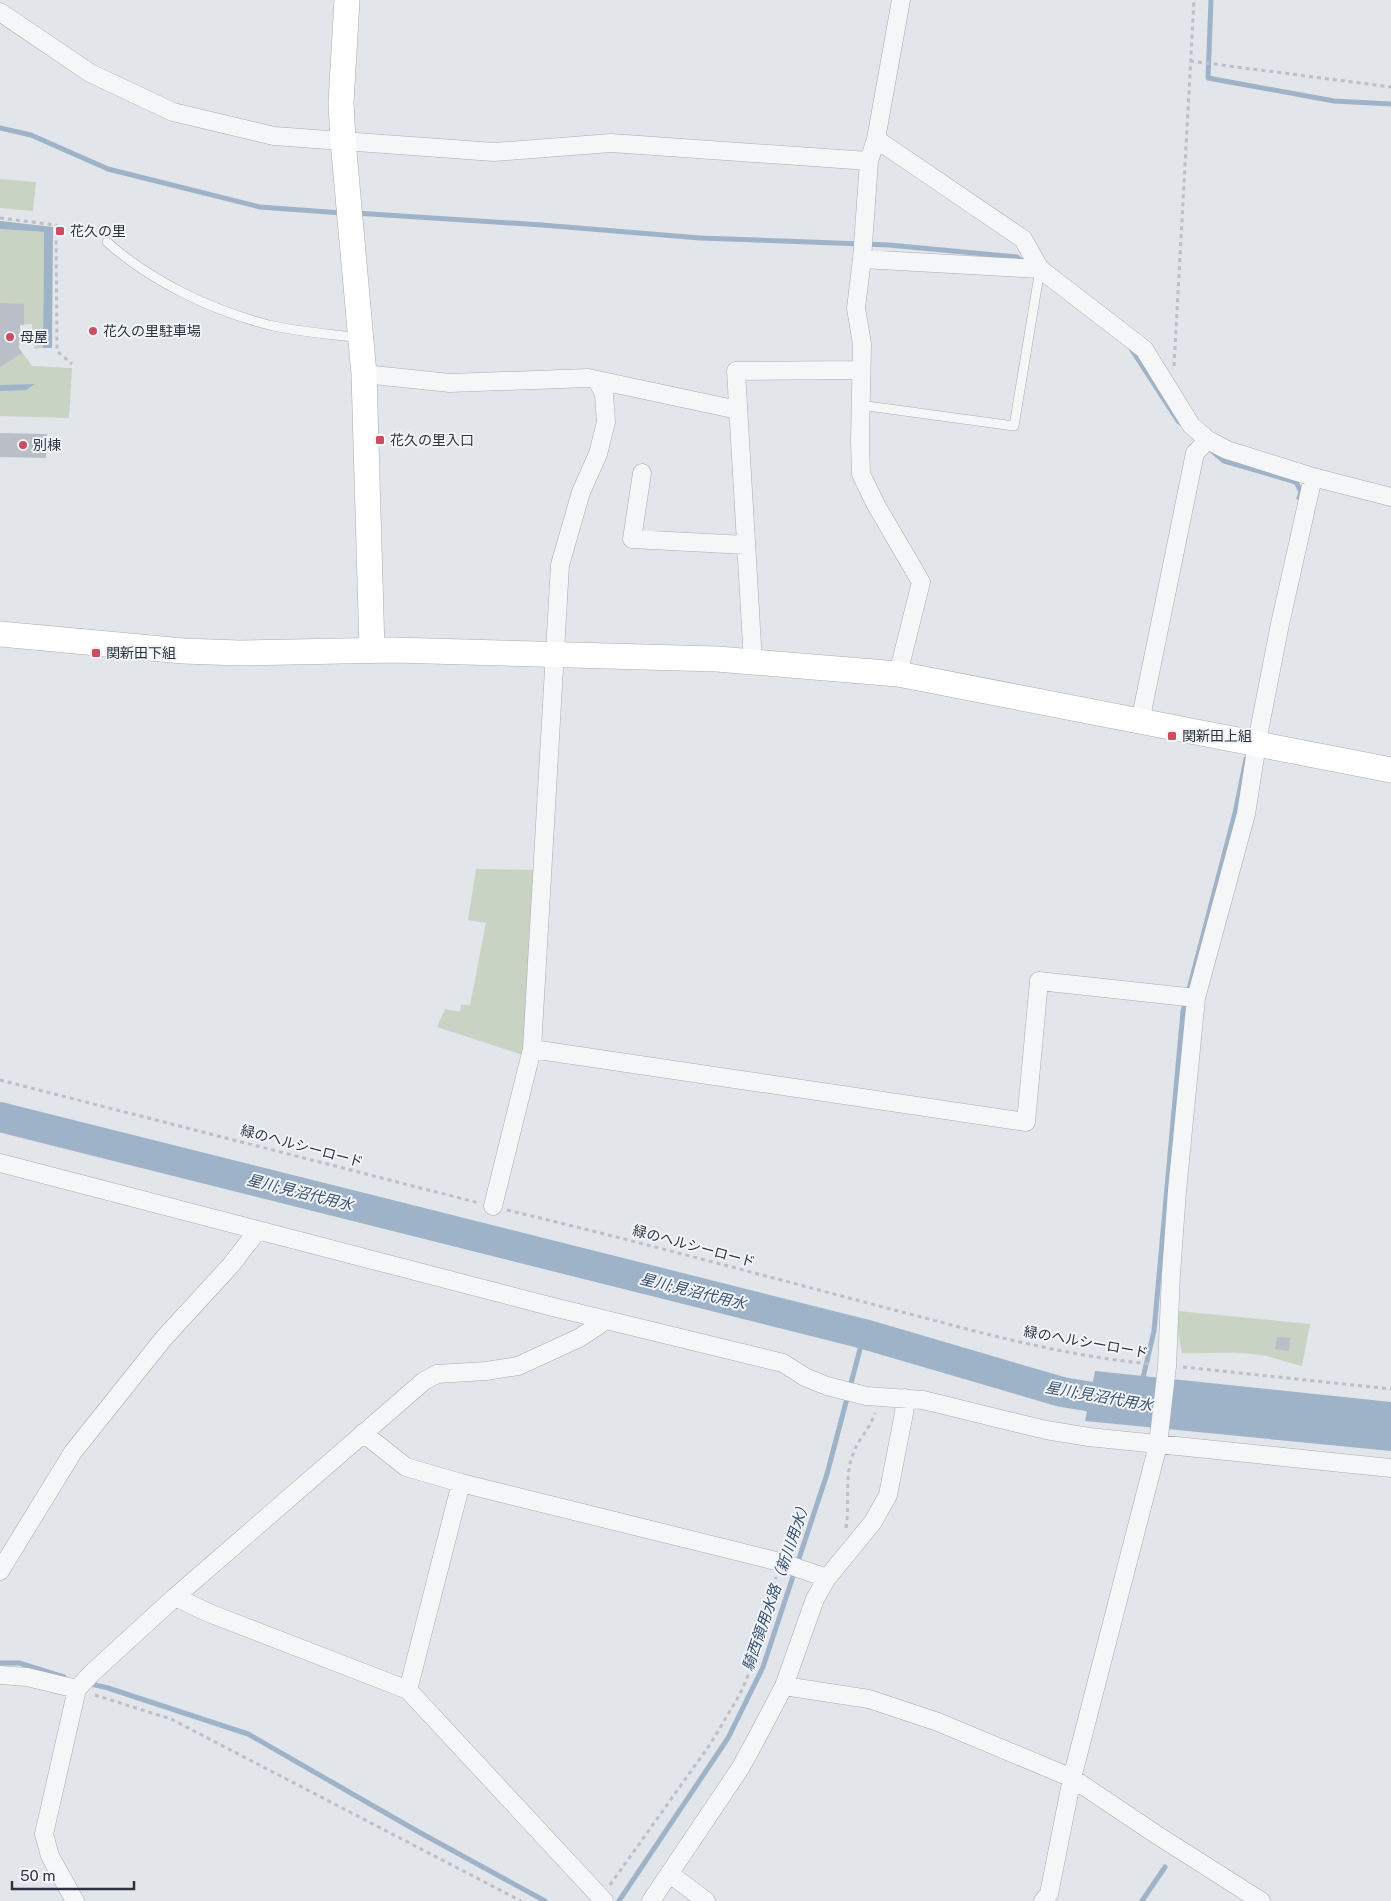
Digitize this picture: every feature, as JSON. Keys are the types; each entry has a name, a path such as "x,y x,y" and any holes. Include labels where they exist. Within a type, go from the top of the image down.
{"street":[{"path":"347,0 341,103 364,374 372,650"},
{"path":"898,674 920,582 876,505 861,474 860,370 862,344 856,308 862,259 869,161 876,139 901,0"},
{"path":"0,12 90,73 173,112 274,136 494,152 611,143 869,161"},
{"path":"876,139 1023,239 1040,269 1144,349 1190,425 1208,440 1227,450 1391,497"},
{"path":"862,259 1040,269"},
{"path":"753,662 736,371 860,370"},
{"path":"364,374 450,383 588,378 738,410"},
{"path":"493,1206 532,1049 560,565 581,492 598,454 606,422 604,394 597,380"},
{"path":"1140,722 1195,453 1208,440"},
{"path":"642,473 632,539 746,545"},
{"path":"1043,1901 1049,1894 1072,1778 1159,1439 1166,1370 1175,1218 1196,998 1246,814 1280,624 1313,476"},
{"path":"0,634 183,651 239,653 372,650 717,659 898,674 1391,770"},
{"path":"532,1049 1026,1122 1039,981 1196,998"},
{"path":"0,1163 603,1319 783,1363 805,1377 871,1402 887,1398 923,1400 1046,1430 1089,1437 1159,1439 1391,1468"},
{"path":"0,1571 73,1452 164,1338 231,1265 258,1230"},
{"path":"75,1901 50,1856 44,1834 77,1689 92,1672 424,1381 437,1374 486,1371 518,1366 579,1338 599,1325 603,1319"},
{"path":"651,1901 741,1767 784,1686 815,1599 827,1578 873,1522 888,1495 903,1422 905,1398"},
{"path":"363,1433 406,1466 460,1483 782,1567 810,1571 827,1578"},
{"path":"408,1690 460,1483"},
{"path":"176,1597 209,1613 408,1690 603,1897"},
{"path":"0,1675 27,1677 77,1689"},
{"path":"784,1686 869,1699 938,1722 1072,1778 1157,1835 1262,1901"},
{"path":"670,1874 706,1901"}],"lane":[{"path":"107,242 124,257 158,279 231,314 271,325 360,338"},
{"path":"860,405 1014,426 1040,269"}],"path":[{"path":"1172,396 1194,0"},
{"path":"1190,61 1391,87"},
{"path":"0,218 56,225 57,351 72,364"},
{"name":"緑のヘルシーロード","path":"0,1080 562,1222 1033,1346 1166,1370 1391,1389"},
{"path":"845,1535 848,1518 848,1470 857,1445 872,1425 871,1402"},
{"path":"603,1897 712,1743 740,1694 755,1659 782,1567"},
{"path":"77,1689 171,1718 521,1901"}],"green space":[{"path":"0,179 36,182 33,211 0,208"},
{"path":"0,229 44,232 43,348 35,349 32,343 32,324 20,325 19,348 32,366 72,368 69,418 0,416"},
{"path":"476,869 535,870 523,1055 437,1027 445,1009 460,1012 461,1005 470,1005 486,923 468,920"},
{"path":"1178,1311 1310,1324 1302,1366 1251,1354 1182,1353 1178,1333"}],"water":[{"path":"0,221 53,227 52,348 43,348 44,232 0,229"},
{"path":"35,384 26,390 0,391 0,385"},
{"path":"1095,1371 1391,1402 1391,1451 1085,1421"}],"building":[{"name":"母屋","path":"0,303 24,304 24,325 20,325 19,348 22,353 0,367"},
{"name":"別棟","path":"0,433 47,434 46,458 0,457"},
{"path":"1277,1337 1290,1338 1289,1351 1275,1349"}],"waterway":[{"path":"1211,0 1208,78 1334,101 1391,104"},
{"path":"0,128 31,135 108,169 260,207 342,213"},
{"path":"355,213 542,225 700,238 889,245 1017,257 1023,262"},
{"path":"1130,347 1178,421 1182,424"},
{"path":"1211,450 1224,461 1296,482 1301,492 1299,498"},
{"path":"1188,993 1235,813 1246,759"},
{"path":"1142,1382 1154,1331 1183,1011 1186,1001"},
{"name":"星川;見沼代用水","path":"0,1117 864,1334 1062,1392 1129,1403"},
{"name":"騎西領用水路（新川用水）","path":"619,1901 728,1738 763,1667 827,1474 864,1334"},
{"path":"0,1663 19,1663 64,1677"},
{"path":"87,1683 108,1688 248,1734 417,1831 545,1901"},
{"path":"1142,1901 1165,1867"}],"place":[{"name":"花久の里","path":"60,231"},
{"name":"花久の里駐車場","path":"93,331"},
{"name":"母屋","path":"10,337"},
{"name":"花久の里入口","path":"380,440"},
{"name":"別棟","path":"23,445"},
{"name":"関新田下組","path":"96,653"},
{"name":"関新田上組","path":"1172,736"}]}
